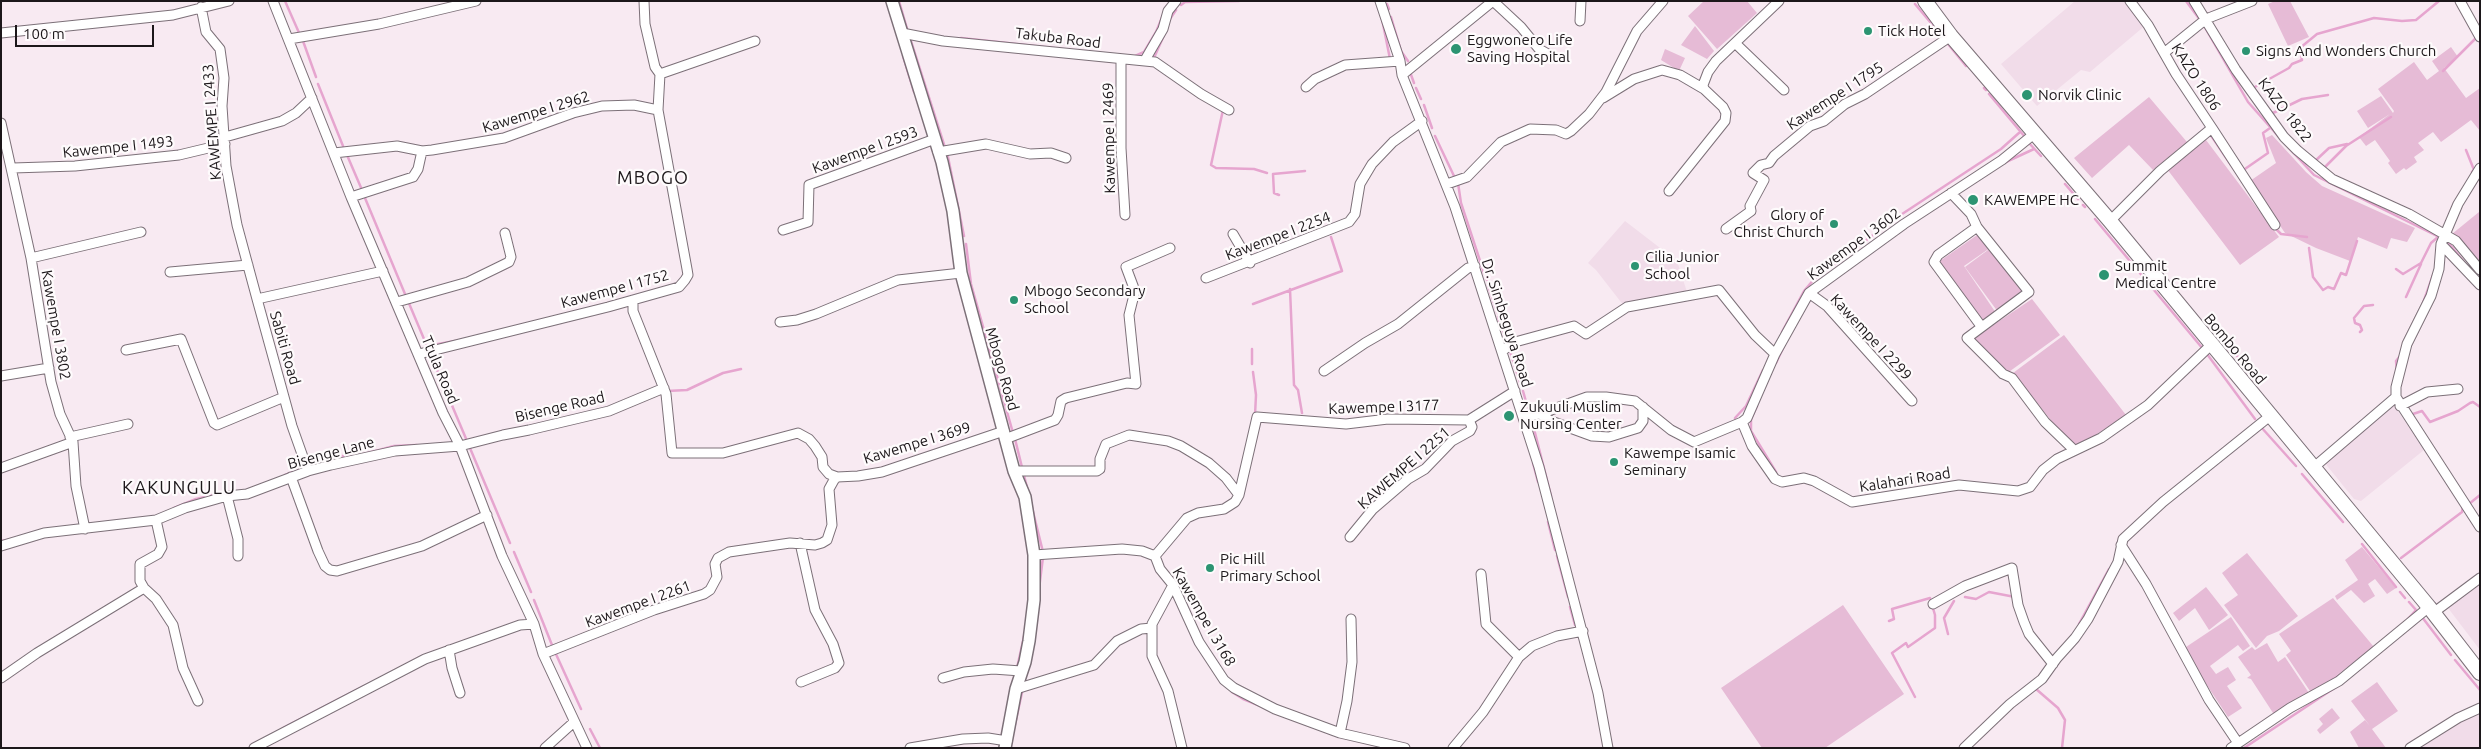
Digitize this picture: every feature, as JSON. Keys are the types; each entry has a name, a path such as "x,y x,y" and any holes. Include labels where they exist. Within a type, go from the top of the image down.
{"main road":[{"name":"Bombo Road","path":"1925,1 1951,36 2110,221 2211,346 2431,610 2480,673"}],"street":[{"path":"1,33 173,16 200,7 229,1"},
{"name":"Ttula Road","path":"273,1 351,197 443,413 460,446 502,556 534,624 542,654 587,748"},
{"path":"289,39 379,24 476,1"},
{"name":"Kawempe I 1752","path":"419,354 679,287 688,275 658,110 660,74 655,67 645,24 644,1"},
{"name":"Mbogo Road","path":"892,1 938,152 953,211 961,273 1014,471 1025,497 1034,555 1032,621 1026,662 1018,671 1006,744"},
{"path":"1176,1 1168,12 1163,29 1145,60 1155,62 1201,94 1229,110"},
{"name":"Dr. Simbeguya Road","path":"1380,1 1400,61 1402,75 1447,184 1524,416 1583,631 1608,748"},
{"path":"1402,75 1493,1 1521,27 1539,49 1553,57"},
{"path":"1580,21 1581,1"},
{"path":"1447,184 1467,177 1501,142 1530,129 1556,130 1566,134 1581,123 1612,82 1637,31 1664,1"},
{"path":"1704,89 1703,86 1708,72 1778,1"},
{"name":"KAZO 1806","path":"2110,221 2160,171 2212,128 2148,25 2130,1"},
{"name":"KAZO 1822","path":"2194,1 2202,21 2284,136 2297,150 2332,179 2408,214 2443,239"},
{"path":"2164,53 2202,21 2252,1"},
{"path":"2460,1 2479,34"},
{"name":"KAWEMPE I 2433","path":"200,7 206,32 220,49 224,78 222,106 228,176 257,298"},
{"name":"Takuba Road","path":"902,33 943,41 1121,60 1145,60"},
{"name":"Kawempe I 1795","path":"1726,229 1751,211 1750,206 1764,180 1753,174 1761,165 1768,163 1810,126 1824,121 1845,104 1865,94 1951,36"},
{"path":"660,74 755,41"},
{"path":"1735,44 1784,90"},
{"name":"Kawempe I 2469","path":"1121,60 1121,148 1125,215"},
{"path":"1306,87 1315,79 1345,65 1400,61"},
{"path":"1599,101 1634,79 1662,70 1680,74 1704,89 1723,107 1726,114 1725,121 1669,191"},
{"name":"Kawempe I 1493","path":"13,168 75,166 179,155 282,121 296,113 312,98"},
{"name":"Kawempe I 2962","path":"334,153 396,146 422,151 504,138 573,113 602,106 634,105 658,110"},
{"name":"Kawempe I 2254","path":"1206,278 1250,263 1349,222 1355,214 1360,184 1372,164 1394,142 1422,121"},
{"name":"Kawempe I 3802","path":"1,124 13,168 31,258 49,368 60,414 72,440 76,486 85,528"},
{"path":"2212,128 2275,225"},
{"name":"Kawempe I 3602","path":"1742,422 1747,418 1775,354 1809,294 1904,224 2002,160 2034,134"},
{"name":"Kawempe I 2593","path":"783,230 808,222 809,185 934,139"},
{"path":"938,152 986,144 1030,154 1051,153 1066,158"},
{"path":"351,197 413,177 418,169 422,151"},
{"path":"2480,168 2458,204 2443,239 2439,269 2431,296 2407,344 2396,387 2398,402 2480,527"},
{"path":"1951,193 1971,214 1977,228 2030,292 1967,338 2003,374 2012,378 2045,422 2074,450"},
{"path":"1977,228 1938,255 1934,262 1981,326"},
{"path":"31,258 141,232"},
{"path":"397,302 468,282 509,262 511,257 505,233"},
{"path":"1233,234 1250,263"},
{"path":"2443,239 2456,241 2480,270"},
{"path":"2443,239 2480,286"},
{"name":"Kawempe I 3699","path":"837,477 882,472 1055,420 1061,401 1066,398 1127,383 1136,384 1129,315 1134,291 1126,267 1170,248"},
{"path":"170,272 248,265"},
{"path":"1324,371 1365,343 1398,324 1468,268 1475,266"},
{"name":"Sabiti Road","path":"308,471 284,397 257,298 383,272"},
{"path":"780,322 797,320 816,314 898,280 961,273"},
{"path":"1502,351 1515,342 1574,326 1586,334 1627,308 1719,290 1755,335 1775,354"},
{"name":"Kawempe I 2299","path":"1809,294 1827,306 1912,401"},
{"path":"633,300 633,310 664,388 672,453 722,453 798,433 809,439 822,457 823,467 829,474 837,477"},
{"path":"126,350 181,339 214,423 217,424 284,397"},
{"name":"Kalahari Road","path":"1742,422 1752,446 1775,479 1782,482 1804,478 1814,481 1846,500 1856,503 1959,485 1995,490 2025,490 2030,487 2043,470 2074,450 2101,438 2148,405 2211,346"},
{"path":"1,376 49,368"},
{"name":"Bisenge Road","path":"460,446 609,411 664,388"},
{"path":"2313,468 2398,402 2427,392 2458,389"},
{"path":"1469,420 1515,391"},
{"path":"1524,416 1540,414 1587,397 1626,399 1643,406 1671,430 1694,442 1742,422"},
{"path":"1540,414 1551,421 1592,436 1609,436 1638,428 1643,420 1643,406"},
{"path":"1964,748 2010,704 2042,679 2088,619 2118,562 2123,539 2150,512 2270,416"},
{"name":"Kawempe I 3177","path":"1239,495 1258,417 1346,424 1388,419 1469,420"},
{"name":"KAWEMPE I 2251","path":"1350,537 1373,509 1408,479 1425,469 1452,442 1470,431 1472,427 1469,420"},
{"path":"1,468 72,440 128,424"},
{"path":"1014,471 1097,471 1100,469 1100,459 1106,444 1129,435 1168,441 1181,446 1210,463 1226,478 1239,495 1232,505 1224,509 1198,513 1187,518 1155,556"},
{"name":"Bisenge Lane","path":"1,546 44,533 156,520 185,508 228,496 262,490 308,471 395,451 460,446"},
{"path":"291,477 318,551 325,566 330,570 337,571 422,546 487,515"},
{"name":"Kawempe I 2261","path":"542,654 654,610 704,594 710,590 717,577 715,564 718,558 729,552 740,548 800,543 815,545 827,540 832,525 829,489 837,477"},
{"path":"228,496 238,539 238,556"},
{"path":"156,520 162,547 158,554 140,564 140,576 144,588 156,599 173,625 183,668 198,701"},
{"path":"800,543 815,610 833,644 839,663 835,668 801,682"},
{"path":"2121,544 2235,745 2339,681 2431,610 2480,578"},
{"name":"Kawempe I 3168","path":"1034,555 1122,549 1142,551 1155,556 1160,569 1172,585 1199,642 1229,684 1276,709 1340,733 1405,748"},
{"path":"1933,604 1965,586 2012,568 2018,605 2024,622 2030,634 2053,664"},
{"path":"1481,574 1486,624 1519,657"},
{"path":"1172,585 1153,620 1152,656 1168,691 1182,748"},
{"path":"1,678 37,652 144,588"},
{"path":"1340,733 1347,701 1352,662 1351,619"},
{"path":"254,748 410,666 520,625 534,624"},
{"path":"1016,689 1094,665 1117,641 1141,629 1152,628"},
{"path":"1453,748 1483,712 1519,657 1532,646 1548,639 1583,631"},
{"path":"449,650 452,668 460,693"},
{"path":"943,678 986,669 1018,671"},
{"path":"2410,748 2458,718 2480,708"},
{"path":"546,748 574,722"},
{"path":"910,748 969,738 988,738 1006,744"}],"shaded area":[{"path":"1704,1 1747,1 1757,13 1717,49 1688,16"},
{"path":"2075,1 2128,1 2147,24 2090,72 2081,70 2037,106 2001,64"},
{"path":"2275,1 2290,1 2309,37 2288,46 2268,4"},
{"path":"1695,26 1714,51 1707,59 1681,45"},
{"path":"2451,47 2458,57 2444,68 2466,98 2480,88 2480,131 2471,120 2441,142 2433,132 2418,143 2424,150 2414,157 2417,162 2396,174 2388,163 2390,161 2375,140 2366,146 2359,137 2390,114 2368,128 2357,111 2381,96 2393,113 2394,111 2378,89 2414,62 2427,80 2439,71 2432,61"},
{"path":"1665,49 1685,58 1679,71 1661,60"},
{"path":"2149,97 2187,142 2153,170 2129,145 2092,178 2074,158"},
{"path":"2272,135 2306,172 2322,186 2415,228 2407,242 2391,238 2387,249 2358,237 2350,261 2316,248 2285,233 2250,181 2276,163 2266,138"},
{"path":"2206,140 2279,237 2240,265 2167,169"},
{"path":"2479,212 2480,259 2475,263 2452,234"},
{"name":"Cilia Junior School","path":"1625,221 1677,261 1687,292 1624,306 1596,270 1588,263"},
{"path":"1980,233 1990,248 1964,266 1996,313 1980,324 1937,263"},
{"path":"1992,247 2025,293 1998,312 1965,267"},
{"path":"2032,299 2060,335 2006,374 1974,338"},
{"path":"2064,335 2126,415 2074,449 2013,373"},
{"path":"2393,404 2424,450 2361,501 2354,499 2324,462"},
{"path":"2362,547 2396,588 2387,594 2375,579 2368,584 2375,596 2364,603 2351,590 2337,600 2335,596 2358,580 2345,560"},
{"path":"2247,553 2298,616 2279,631 2267,636 2256,648 2224,605 2238,595 2222,573"},
{"path":"2480,579 2480,650 2445,604"},
{"path":"2206,587 2228,615 2209,630 2195,608 2179,621 2173,613"},
{"path":"2333,598 2374,647 2312,694 2286,655 2291,651 2279,634"},
{"path":"1843,605 1904,694 1825,748 1762,748 1721,688"},
{"path":"2231,617 2250,646 2243,651 2238,645 2210,666 2216,674 2228,667 2236,680 2227,686 2242,708 2228,717 2183,649"},
{"path":"2267,643 2278,662 2285,657 2309,693 2275,716 2251,679 2247,678 2251,675 2238,657 2252,647 2255,650"},
{"path":"2377,682 2398,711 2372,729 2386,748 2359,748 2350,732 2365,720 2370,726 2351,701"},
{"path":"2332,708 2340,718 2320,734 2317,730 2323,724 2319,719"},
{"path":"2480,711 2480,748 2417,748 2436,736"}],"waterway":[{"path":"285,1 300,35"},
{"path":"899,1 908,32"},
{"path":"1181,5 1185,2 1239,1"},
{"path":"2186,1 2203,24 2248,102 2279,137"},
{"path":"2253,88 2302,60 2300,48 2317,34 2374,18 2402,21 2416,20 2439,1"},
{"path":"1387,4 1389,9"},
{"path":"1915,4 1941,35"},
{"path":"1170,19 1176,10"},
{"path":"1135,56 1144,52 1156,32 1163,15"},
{"path":"1391,17 1401,51 1408,61"},
{"path":"1382,19 1390,59"},
{"path":"1153,60 1165,33"},
{"path":"2443,71 2477,37"},
{"path":"910,38 948,157 964,236"},
{"path":"961,38 1063,49"},
{"path":"303,41 316,77"},
{"path":"1948,44 1966,66"},
{"path":"903,56 914,92"},
{"path":"1410,72 1414,83"},
{"path":"318,84 343,146"},
{"path":"1416,88 1421,99"},
{"path":"1989,94 2025,137"},
{"path":"2269,111 2273,113 2302,99 2328,95"},
{"path":"1424,105 1432,128"},
{"path":"1223,110 1211,165 1216,168 1254,169 1267,173"},
{"path":"2324,168 2346,146 2391,117"},
{"path":"2242,171 2268,153 2263,133 2270,128"},
{"path":"1782,332 1804,291 1815,278 1896,218 2001,149 2020,132"},
{"path":"2208,135 2210,134 2231,165"},
{"path":"1435,136 1454,176"},
{"path":"2028,142 2041,156"},
{"path":"2314,162 2329,148 2347,144"},
{"path":"2289,148 2314,175 2439,237"},
{"path":"2006,162 2034,149"},
{"path":"2466,150 2474,170 2472,172"},
{"path":"347,155 362,190"},
{"path":"1279,195 1274,193 1273,174 1305,171"},
{"path":"1458,183 1461,203 1484,273"},
{"path":"2065,184 2078,199"},
{"path":"365,198 405,294"},
{"path":"2095,219 2203,349"},
{"path":"2274,227 2281,234 2307,237"},
{"path":"1253,304 1342,271 1331,237"},
{"path":"2396,269 2403,274 2421,263 2431,243 2438,237"},
{"path":"2309,248 2313,277 2323,290 2328,287 2334,289 2341,273 2346,275 2357,241"},
{"path":"2447,241 2464,262"},
{"path":"966,244 971,284 1013,433"},
{"path":"2406,297 2421,264"},
{"path":"2423,303 2433,275"},
{"path":"1488,285 1497,312"},
{"path":"1290,289 1294,385 1298,390 1302,413"},
{"path":"408,301 510,543"},
{"path":"2360,332 2362,330 2360,325 2355,323 2354,318 2364,306 2373,305"},
{"path":"1498,317 1508,343"},
{"path":"427,346 455,341"},
{"path":"1776,363 1784,346"},
{"path":"1509,348 1521,385"},
{"path":"1252,349 1252,364"},
{"path":"2231,349 2252,373"},
{"path":"2207,354 2255,419"},
{"path":"2397,374 2396,361 2400,356"},
{"path":"667,391 687,390 723,373 741,369"},
{"path":"1735,418 1746,406 1763,370"},
{"path":"1253,372 1256,395 1255,415"},
{"path":"1523,391 1529,412"},
{"path":"2410,415 2422,411 2430,422 2458,411 2473,402 2480,407"},
{"path":"1757,406 1751,419 1751,431 1776,472"},
{"path":"1532,421 1551,496"},
{"path":"2261,427 2296,466"},
{"path":"1015,439 1043,552"},
{"path":"364,454 394,446 417,445"},
{"path":"308,466 340,456 354,456"},
{"path":"1533,463 1538,482"},
{"path":"285,475 303,468"},
{"path":"2302,474 2343,522"},
{"path":"174,508 196,499 223,493"},
{"path":"2469,504 2480,495"},
{"path":"2401,558 2462,512 2463,505"},
{"path":"1548,522 1555,550"},
{"path":"1,541 8,540"},
{"path":"2362,544 2396,587"},
{"path":"514,552 531,592"},
{"path":"1557,556 1568,597"},
{"path":"1039,589 1043,557"},
{"path":"2079,624 2109,569"},
{"path":"1965,597 1976,599 1989,592 2015,597"},
{"path":"2400,592 2405,598"},
{"path":"1889,621 1894,619 1892,609 1930,598 1935,615 1935,628 1908,647 1906,643 1892,653 1915,697"},
{"path":"534,600 552,645"},
{"path":"1948,634 1944,618 1954,601"},
{"path":"2408,619 2416,610 2409,602"},
{"path":"1570,607 1575,625"},
{"path":"2420,619 2422,617 2451,655"},
{"path":"1017,668 1025,632"},
{"path":"555,652 581,709"},
{"path":"2455,660 2480,690"},
{"path":"2332,680 2344,672"},
{"path":"283,728 364,686"},
{"path":"2244,748 2336,687"},
{"path":"1014,729 1023,688"},
{"path":"2034,690 2036,689 2058,708 2065,720 2062,748"},
{"path":"1232,692 1258,705"},
{"path":"590,729 600,748"}],"place":[{"name":"Tick Hotel","path":"1868,31"},
{"name":"Eggwonero Life Saving Hospital","path":"1456,49"},
{"name":"Signs And Wonders Church","path":"2246,51"},
{"name":"Norvik Clinic","path":"2027,95"},
{"name":"KAWEMPE HC","path":"1973,200"},
{"name":"Glory of Christ Church","path":"1834,224"},
{"name":"Cilia Junior School","path":"1635,266"},
{"name":"Summit Medical Centre","path":"2104,275"},
{"name":"Mbogo Secondary School","path":"1014,300"},
{"name":"Zukuuli Muslim Nursing Center","path":"1509,416"},
{"name":"Kawempe Isamic Seminary","path":"1614,462"},
{"name":"Pic Hill Primary School","path":"1210,568"}],"district":[{"name":"MBOGO","path":"653,178"},
{"name":"KAKUNGULU","path":"179,488"}]}
